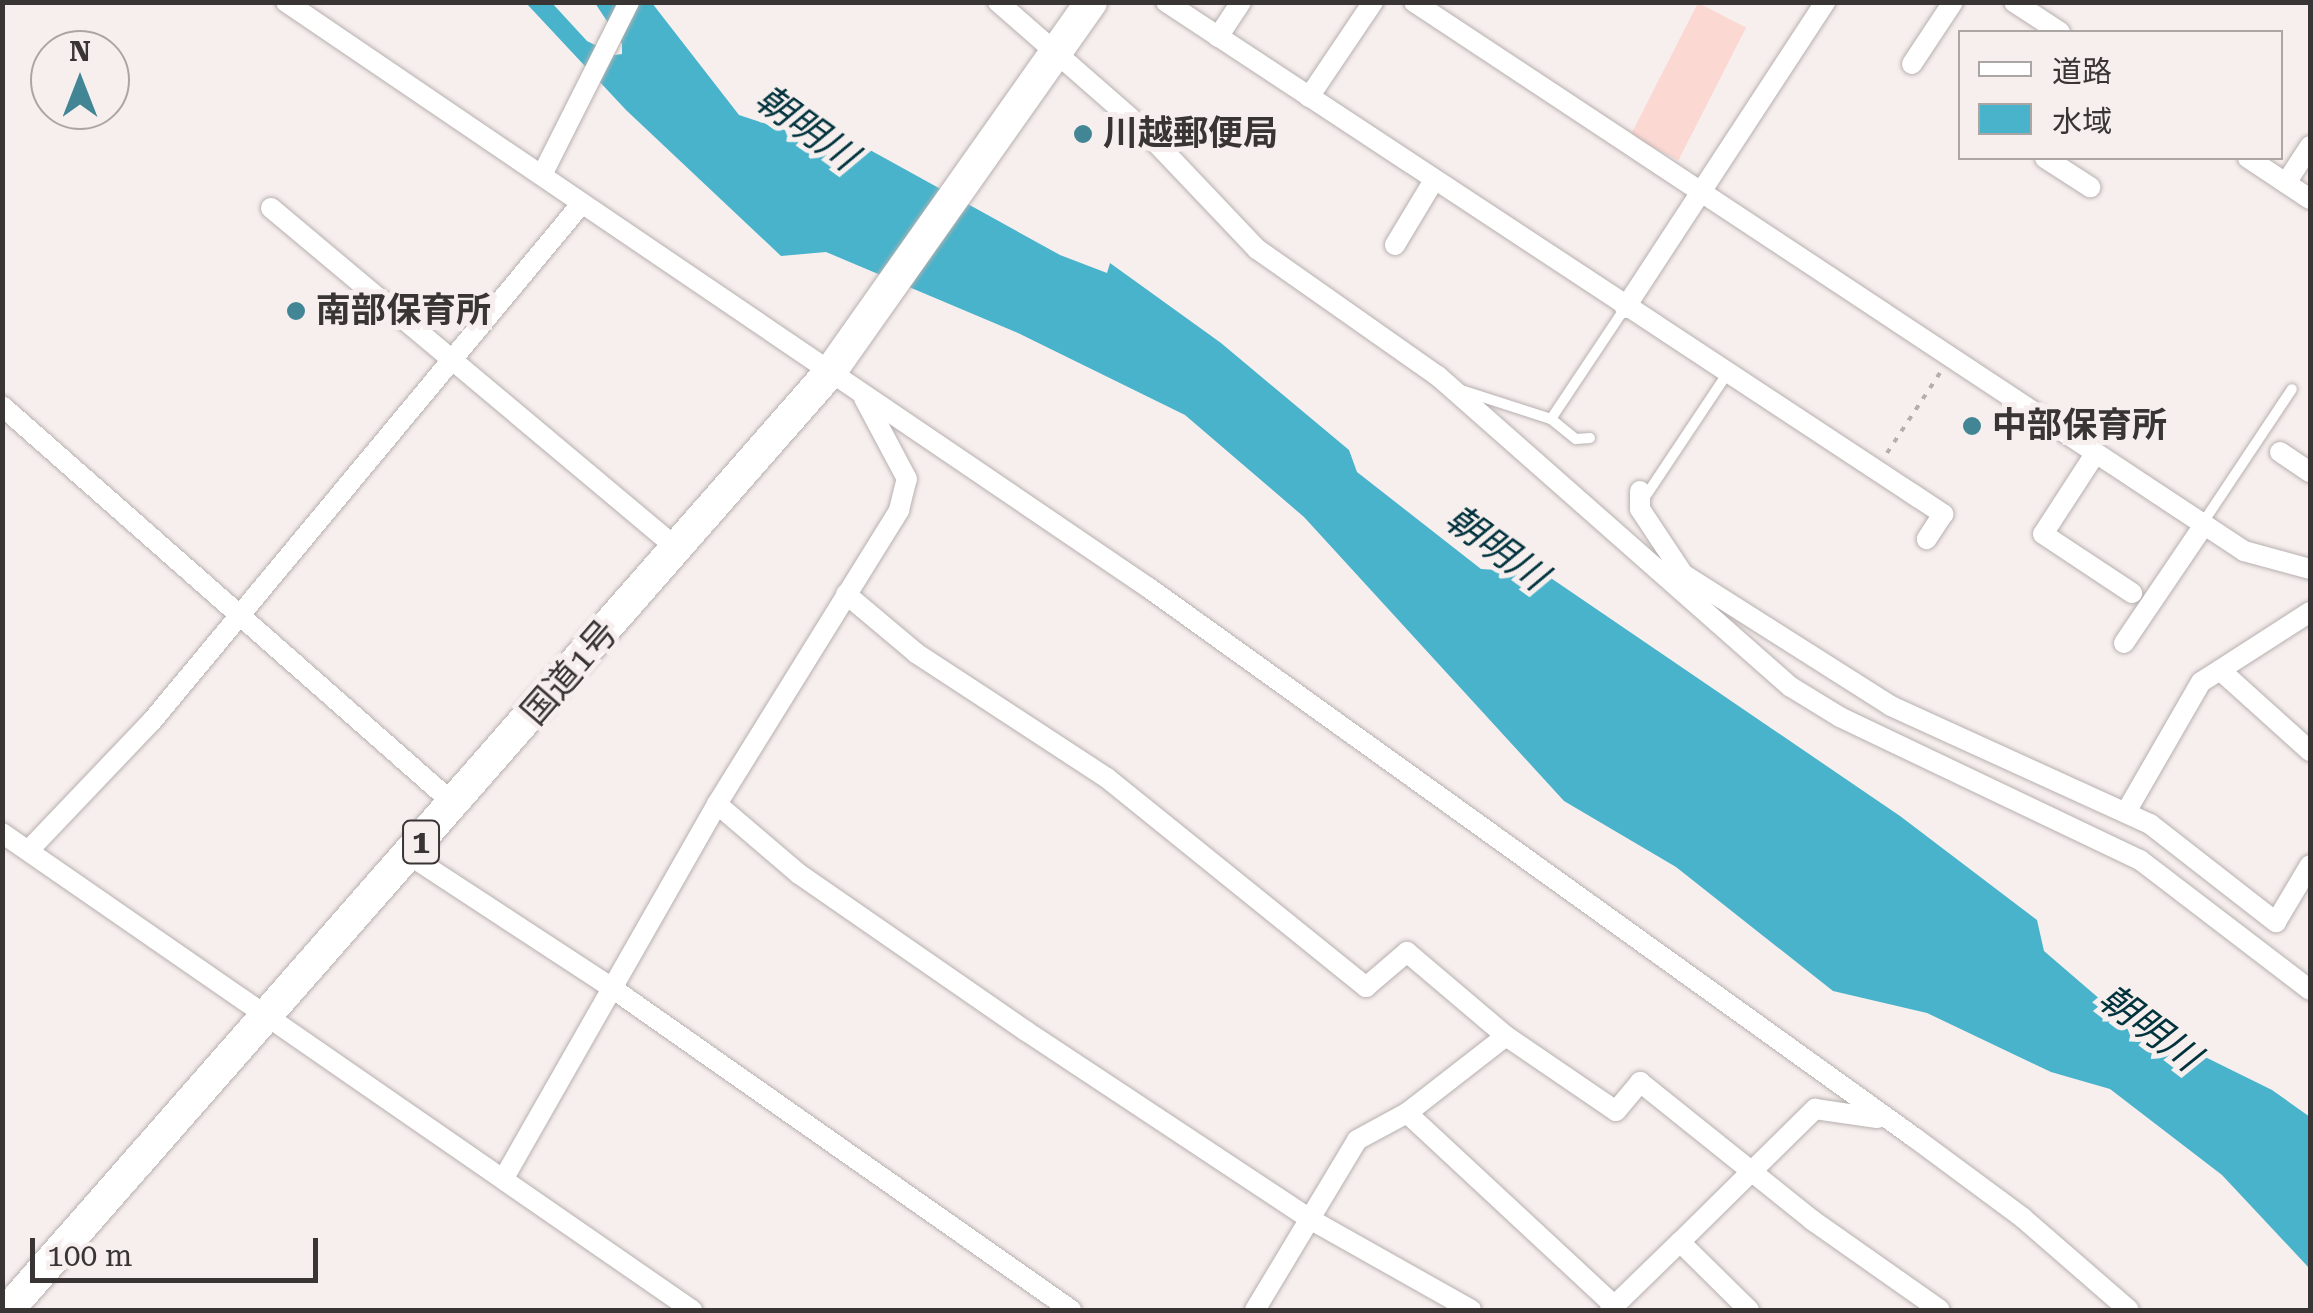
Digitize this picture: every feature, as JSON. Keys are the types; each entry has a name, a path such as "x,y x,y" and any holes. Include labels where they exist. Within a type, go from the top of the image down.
{"highway":[{"name":"国道1号","path":"8,1310 679,550 844,379 854,341 1013,122 1091,2"}],"street":[{"path":"286,2 1149,588 2024,1218 2129,1310"},
{"path":"542,175 629,2"},
{"path":"998,2 1143,129 1256,248 1452,388 1677,577 1814,704 2140,860 2310,990"},
{"path":"1166,2 1942,514 1926,539"},
{"path":"1218,37 1242,2"},
{"path":"1308,97 1373,2"},
{"path":"1625,308 1825,2"},
{"path":"1912,64 1953,2"},
{"path":"2014,2 2057,30"},
{"path":"1428,6 1700,192 2244,551 2310,569"},
{"path":"2286,183 2310,146"},
{"path":"2048,160 2090,187"},
{"path":"2251,160 2310,199"},
{"path":"1396,245 1434,180"},
{"path":"29,850 241,614 582,203"},
{"path":"271,208 679,550"},
{"path":"505,1176 717,804 899,510 907,478 844,379"},
{"path":"2,406 454,804"},
{"path":"2280,452 2310,472"},
{"path":"2095,454 2043,534 2132,593"},
{"path":"1643,492 1640,509 1677,577 1877,698 2171,836 2276,922 2310,864"},
{"path":"2124,643 2203,524"},
{"path":"846,594 916,653 1122,789 1366,987 1407,952 1506,1036 1616,1111 1640,1082 1750,1170 1940,1310"},
{"path":"2126,812 2201,682 2310,612"},
{"path":"2220,670 2310,751"},
{"path":"717,804 800,874 1308,1218 1471,1310"},
{"path":"2,833 268,1012 402,1112 505,1176 692,1310"},
{"path":"409,855 612,988 1071,1310"},
{"path":"1256,1310 1356,1140 1407,1113 1506,1036"},
{"path":"1407,1113 1612,1308 1815,1109 1840,1109 1896,1124"},
{"path":"1680,1242 1749,1310"}],"lane":[{"path":"1551,419 1625,308"},
{"path":"1643,492 1727,374"},
{"path":"1452,388 1551,419 1576,439 1590,438"},
{"path":"2203,524 2292,388"}],"path":[{"path":"1876,470 1951,357"}],"shaded area":[{"path":"1698,3 1746,28 1678,160 1630,136"}],"water":[{"path":"526,3 552,3 587,41 615,55 622,54 622,44 595,3 652,3 739,115 843,149 870,150 1060,255 1107,273 1110,263 1221,343 1349,450 1357,472 1481,569 1532,572 1520,557 1900,816 2037,920 2044,951 2116,1013 2272,1090 2310,1117 2310,1269 2222,1175 2110,1089 2051,1072 1927,1013 1833,991 1676,867 1564,801 1304,517 1185,415 1018,333 826,252 781,256 626,110"}],"place":[{"name":"川越郵便局","path":"1083,134"},
{"name":"南部保育所","path":"296,311"},
{"name":"中部保育所","path":"1972,426"}],"water label":[{"name":"朝明川","path":"806,128"},
{"name":"朝明川","path":"1496,548"},
{"name":"朝明川","path":"2149,1028"}]}
